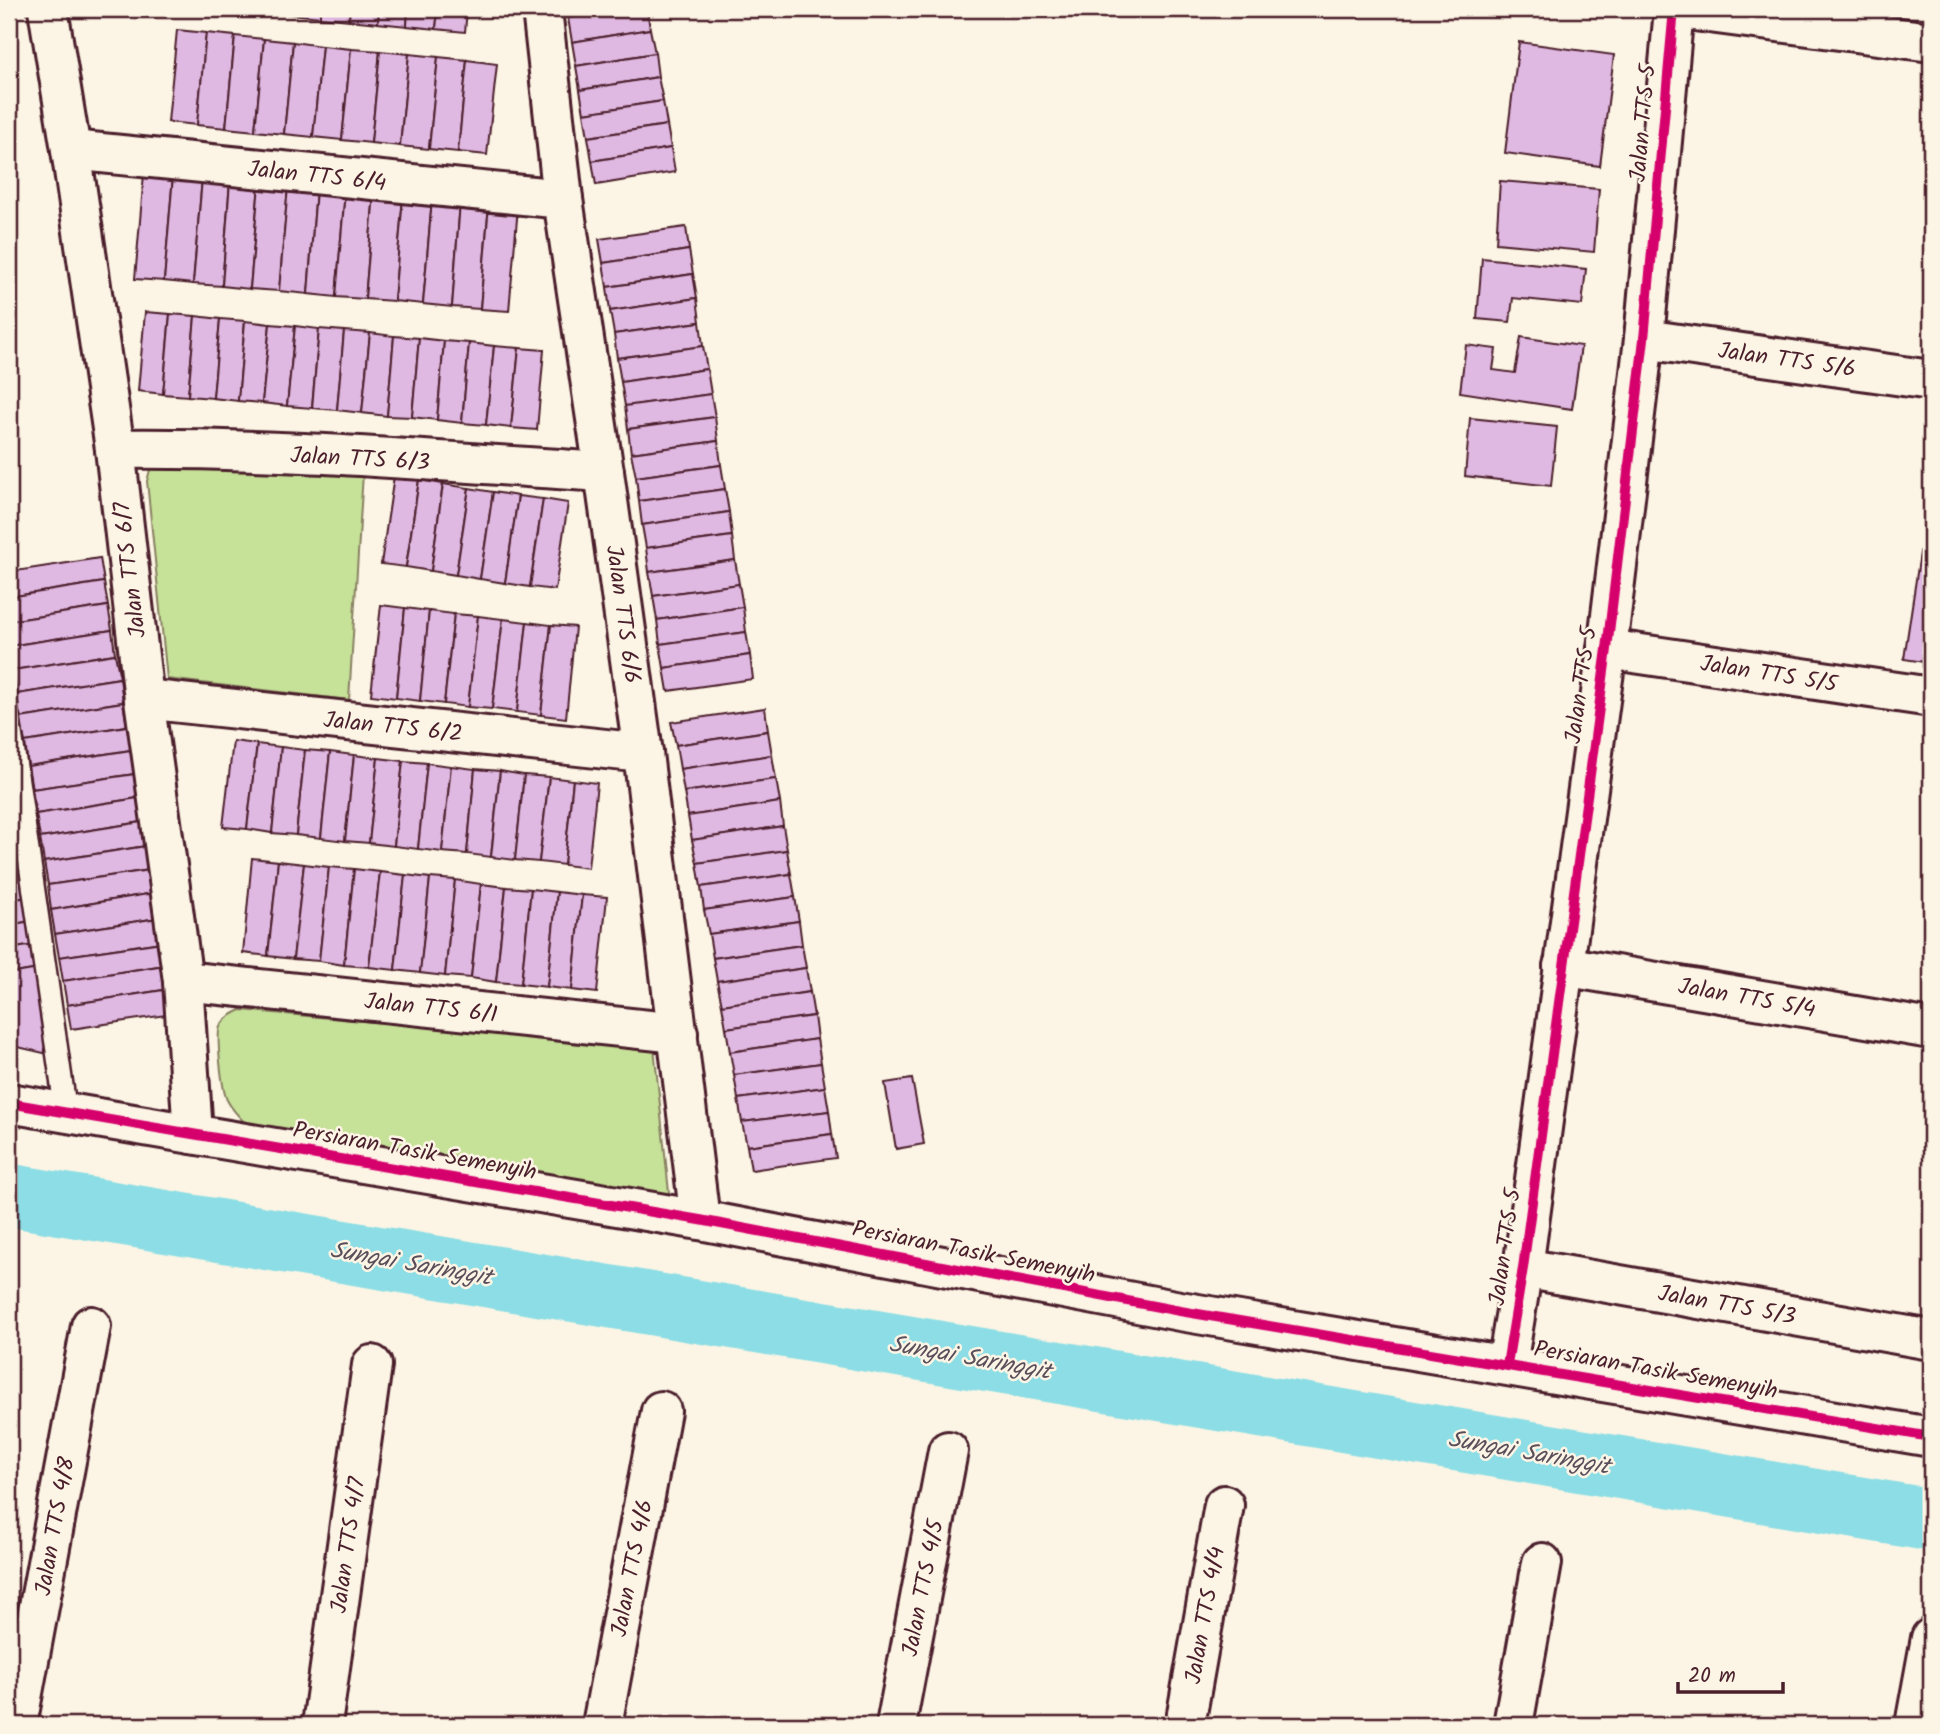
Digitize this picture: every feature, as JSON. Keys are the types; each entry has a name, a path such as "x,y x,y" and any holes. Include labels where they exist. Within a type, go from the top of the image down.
{"street":[{"name":"Jalan TTS 6/7","path":"48,9 115,449 144,699 183,981 193,1134"},
{"name":"Jalan TTS 6/6","path":"541,9 563,199 643,753 700,1220"},
{"name":"Jalan TTS 5","path":"1507,1365 1523,1268 1607,649 1643,339 1676,9 1931,42"},
{"name":"Jalan TTS 6/4","path":"71,150 563,199"},
{"name":"Jalan TTS 5/6","path":"1643,339 1931,380"},
{"name":"Jalan TTS 6/3","path":"115,449 332,455 604,472"},
{"name":"Jalan TTS 5/5","path":"1607,649 1931,697"},
{"name":"Jalan TTS 6/2","path":"144,699 643,753"},
{"name":"Jalan TTS 5/4","path":"1563,966 1931,1028"},
{"name":"Jalan TTS 6/1","path":"183,981 678,1033"},
{"name":"Persiaran Tasik Semenyih","path":"9,1103 700,1220 1180,1311 1931,1437"},
{"name":"Jalan TTS 5/3","path":"1523,1268 1931,1340"},
{"name":"Jalan TTS 4/8","path":"17,1725 91,1326"},
{"name":"Jalan TTS 4/7","path":"322,1725 372,1365"},
{"name":"Jalan TTS 4/6","path":"602,1725 661,1410"},
{"name":"Jalan TTS 4/5","path":"896,1725 947,1451"},
{"name":"Jalan TTS 4/4","path":"1185,1725 1224,1505"},
{"path":"1513,1725 1542,1563"},
{"path":"1915,1725 1931,1638"}],"lane":[{"path":"9,719 66,1113"}],"green space":[{"path":"169,458 363,473 349,700 167,679 147,481 150,470"},
{"path":"241,1010 654,1047 671,1212 248,1126 227,1100 219,1051 220,1027 226,1019"}],"building":[{"path":"291,9 291,14 262,11"},
{"path":"291,9 320,9 320,17 291,14"},
{"path":"320,9 350,9 349,20 320,17"},
{"path":"350,9 379,9 378,23 349,20"},
{"path":"379,9 408,9 407,26 378,23"},
{"path":"408,9 438,9 436,29 407,26"},
{"path":"438,9 467,9 465,32 436,29"},
{"path":"566,9 626,9 568,18"},
{"path":"626,9 647,9 650,29 572,42 568,18"},
{"path":"650,29 655,53 576,66 572,42"},
{"path":"177,30 206,33 197,125 168,122"},
{"path":"206,33 235,36 226,128 197,125"},
{"path":"235,36 264,39 255,131 226,128"},
{"path":"264,39 293,42 284,134 255,131"},
{"path":"293,42 322,46 313,137 284,134"},
{"path":"1519,42 1614,55 1600,166 1505,153"},
{"path":"322,46 351,49 342,140 313,137"},
{"path":"351,49 380,51 371,143 342,140"},
{"path":"380,51 409,54 400,146 371,143"},
{"path":"655,53 658,77 580,90 576,66"},
{"path":"409,54 438,57 429,149 400,146"},
{"path":"438,57 467,60 458,152 429,149"},
{"path":"467,60 497,64 487,155 458,152"},
{"path":"658,77 663,101 584,113 580,90"},
{"path":"663,101 667,125 588,137 584,113"},
{"path":"667,125 671,148 592,161 588,137"},
{"path":"671,148 675,172 596,185 592,161"},
{"path":"144,174 173,176 164,281 135,279"},
{"path":"173,176 202,178 193,284 164,281"},
{"path":"202,178 230,181 222,286 193,284"},
{"path":"230,181 259,184 250,289 222,286"},
{"path":"1500,181 1599,189 1594,252 1496,243"},
{"path":"259,184 288,186 279,291 250,289"},
{"path":"288,186 316,189 308,294 279,291"},
{"path":"316,189 345,191 336,297 308,294"},
{"path":"345,191 374,193 365,299 336,297"},
{"path":"374,193 403,197 394,301 365,299"},
{"path":"403,197 432,199 423,304 394,301"},
{"path":"432,199 460,202 452,307 423,304"},
{"path":"460,202 489,204 480,309 452,307"},
{"path":"489,204 518,207 509,311 480,309"},
{"path":"686,227 689,250 603,263 599,239"},
{"path":"689,250 693,274 607,287 603,263"},
{"path":"1482,258 1586,269 1582,305 1513,298 1510,322 1477,319"},
{"path":"693,274 697,298 610,311 607,287"},
{"path":"697,298 700,322 614,334 610,311"},
{"path":"145,312 170,314 163,394 138,391"},
{"path":"170,314 195,316 188,396 163,394"},
{"path":"195,316 220,319 213,398 188,396"},
{"path":"220,319 245,321 238,401 213,398"},
{"path":"245,321 270,324 262,403 238,401"},
{"path":"700,322 703,346 617,358 614,334"},
{"path":"270,324 295,326 287,406 262,403"},
{"path":"295,326 319,329 312,408 287,406"},
{"path":"319,329 344,331 337,410 312,408"},
{"path":"344,331 370,333 362,413 337,410"},
{"path":"370,333 394,336 387,416 362,413"},
{"path":"394,336 419,338 412,417 387,416"},
{"path":"1521,337 1581,346 1572,409 1460,392 1466,345 1496,349 1493,370 1515,373"},
{"path":"419,338 444,341 437,420 412,417"},
{"path":"444,341 469,343 462,423 437,420"},
{"path":"469,343 494,346 486,425 462,423"},
{"path":"494,346 519,348 511,428 486,425"},
{"path":"703,346 707,369 621,382 617,358"},
{"path":"519,348 544,350 537,430 511,428"},
{"path":"707,369 711,394 625,406 621,382"},
{"path":"711,394 715,417 628,429 625,406"},
{"path":"715,417 718,441 631,453 628,429"},
{"path":"1470,418 1557,427 1551,486 1465,476"},
{"path":"718,441 721,465 636,477 631,453"},
{"path":"721,465 725,489 639,501 636,477"},
{"path":"394,476 419,480 406,567 381,564"},
{"path":"419,480 443,484 431,571 406,567"},
{"path":"443,484 469,488 456,575 431,571"},
{"path":"469,488 493,492 480,579 456,575"},
{"path":"725,489 729,512 642,525 639,501"},
{"path":"493,492 518,496 505,583 480,579"},
{"path":"518,496 543,499 530,587 505,583"},
{"path":"543,499 568,503 555,590 530,587"},
{"path":"729,512 732,536 646,548 642,525"},
{"path":"1923,533 1931,535 1931,663 1904,659"},
{"path":"732,536 735,560 649,572 646,548"},
{"path":"100,558 104,582 9,597 9,572"},
{"path":"735,560 739,584 653,596 649,572"},
{"path":"104,582 108,606 9,621 9,597"},
{"path":"739,584 743,607 657,620 653,596"},
{"path":"381,605 405,608 396,698 371,695"},
{"path":"108,606 112,630 9,646 9,621"},
{"path":"743,607 746,632 660,644 657,620"},
{"path":"405,608 429,611 420,701 396,698"},
{"path":"429,611 454,614 444,704 420,701"},
{"path":"454,614 478,616 468,707 444,704"},
{"path":"478,616 503,619 492,709 468,707"},
{"path":"503,619 527,622 517,712 492,709"},
{"path":"527,622 551,625 541,715 517,712"},
{"path":"551,625 575,627 566,718 541,715"},
{"path":"112,630 115,654 13,670 9,646"},
{"path":"746,632 750,655 664,668 660,644"},
{"path":"115,654 120,678 17,694 13,670"},
{"path":"750,655 753,679 668,691 664,668"},
{"path":"120,678 123,702 20,718 17,694"},
{"path":"123,702 127,726 25,742 20,718"},
{"path":"765,708 768,731 676,745 671,722"},
{"path":"127,726 131,750 28,766 25,742"},
{"path":"768,731 772,755 680,769 676,745"},
{"path":"233,741 257,744 247,829 223,827"},
{"path":"257,744 281,747 272,833 247,829"},
{"path":"281,747 305,750 296,835 272,833"},
{"path":"131,750 135,774 32,789 28,766"},
{"path":"305,750 330,752 321,838 296,835"},
{"path":"330,752 354,755 345,841 321,838"},
{"path":"354,755 378,758 369,843 345,841"},
{"path":"772,755 776,779 684,792 680,769"},
{"path":"378,758 403,761 394,846 369,843"},
{"path":"403,761 427,763 418,849 394,846"},
{"path":"427,763 451,766 442,852 418,849"},
{"path":"451,766 475,769 467,854 442,852"},
{"path":"475,769 500,771 491,857 467,854"},
{"path":"500,771 524,775 515,860 491,857"},
{"path":"135,774 138,798 36,814 32,789"},
{"path":"524,775 549,777 539,862 515,860"},
{"path":"549,777 573,780 564,865 539,862"},
{"path":"776,779 780,802 688,816 684,792"},
{"path":"573,780 597,783 588,868 564,865"},
{"path":"138,798 142,822 40,838 36,814"},
{"path":"14,802 17,826 9,827 9,803"},
{"path":"780,802 783,826 692,840 688,816"},
{"path":"142,822 146,846 44,862 40,838"},
{"path":"17,826 20,849 9,851 9,827"},
{"path":"783,826 787,850 697,863 692,840"},
{"path":"146,846 150,870 48,885 44,862"},
{"path":"20,849 25,873 9,876 9,851"},
{"path":"787,850 791,874 701,887 697,863"},
{"path":"252,858 278,861 268,956 243,953"},
{"path":"278,861 304,864 293,959 268,956"},
{"path":"304,864 329,867 319,961 293,959"},
{"path":"329,867 354,869 344,965 319,961"},
{"path":"354,869 380,872 369,967 344,965"},
{"path":"150,870 154,893 51,910 48,885"},
{"path":"380,872 405,875 395,970 369,967"},
{"path":"25,873 28,897 9,900 9,876"},
{"path":"791,874 795,897 704,910 701,887"},
{"path":"405,875 430,878 420,973 395,970"},
{"path":"430,878 455,880 445,976 420,973"},
{"path":"455,880 481,884 471,978 445,976"},
{"path":"481,884 506,887 496,982 471,978"},
{"path":"506,887 531,889 521,984 496,982"},
{"path":"531,889 557,892 547,987 521,984"},
{"path":"557,892 582,895 572,990 547,987"},
{"path":"154,893 158,918 55,934 51,910"},
{"path":"582,895 607,897 597,993 572,990"},
{"path":"28,897 31,921 9,925 9,900"},
{"path":"795,897 799,921 709,934 704,910"},
{"path":"158,918 162,942 59,957 55,934"},
{"path":"31,921 35,945 9,949 9,925"},
{"path":"799,921 802,945 713,958 709,934"},
{"path":"162,942 165,965 63,981 59,957"},
{"path":"35,945 39,969 9,974 9,949"},
{"path":"802,945 806,968 717,981 713,958"},
{"path":"165,965 170,989 67,1005 63,981"},
{"path":"806,968 810,992 722,1005 717,981"},
{"path":"39,969 48,1054 9,1045 9,974"},
{"path":"170,989 173,1014 71,1029 67,1005"},
{"path":"810,992 814,1016 726,1028 722,1005"},
{"path":"814,1016 817,1039 730,1052 726,1028"},
{"path":"817,1039 821,1063 734,1075 730,1052"},
{"path":"821,1063 825,1087 738,1099 734,1075"},
{"path":"912,1079 924,1144 896,1149 885,1083"},
{"path":"825,1087 829,1111 742,1122 738,1099"},
{"path":"829,1111 832,1134 747,1146 742,1122"},
{"path":"832,1134 836,1158 751,1170 747,1146"}],"waterway":[{"name":"Sungai Saringgit","path":"9,1195 1931,1520"}],"cycle path":[{"path":"1507,1365 1523,1268 1607,649 1644,339 1674,9"},
{"path":"9,1103 700,1220 1180,1311 1931,1437"}]}
